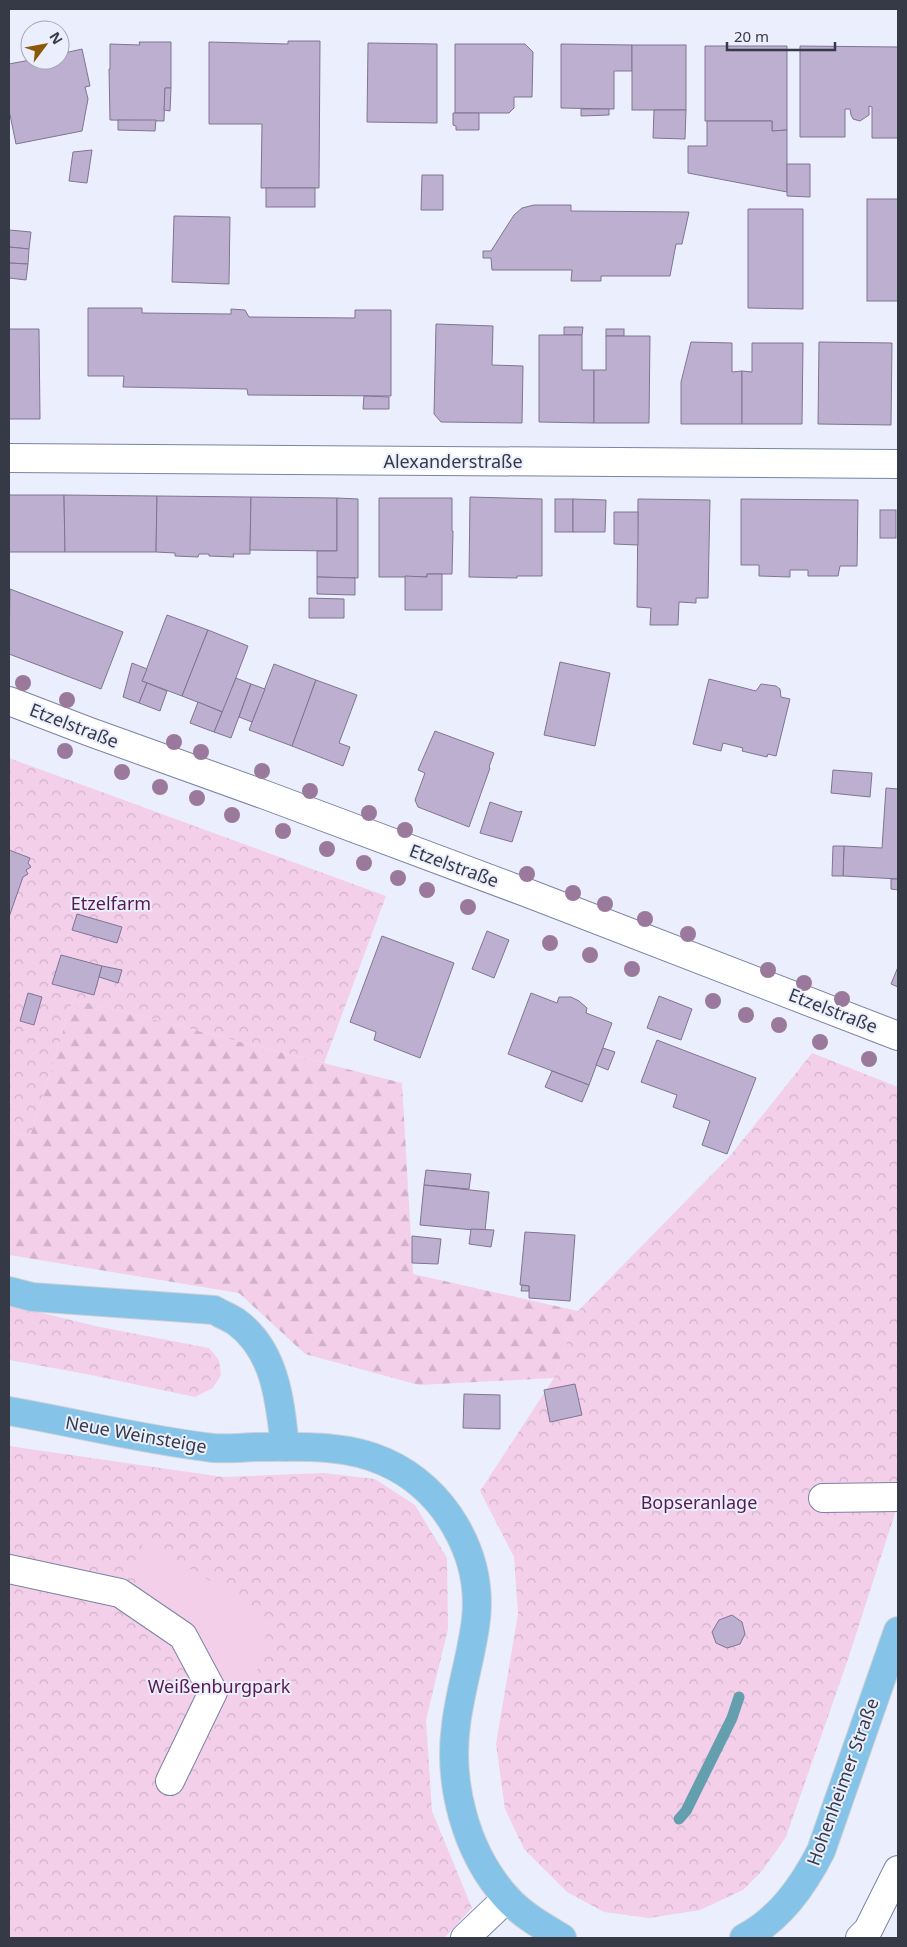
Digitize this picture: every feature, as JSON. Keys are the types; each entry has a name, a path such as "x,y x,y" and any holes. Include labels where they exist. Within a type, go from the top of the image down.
{"main road":[{"path":"9,1291 41,1298 214,1310 235,1322 253,1338 272,1369 281,1408 285,1447 360,1453 387,1463 417,1482 435,1498 452,1520 465,1545 475,1582 476,1618 455,1726 455,1785 463,1817 479,1856 490,1876 507,1898 531,1920 562,1938"},
{"name":"Neue Weinsteige","path":"9,1412 162,1442 217,1448 285,1447"},
{"name":"Hohenheimer Straße","path":"744,1938 766,1923 792,1898 806,1879 821,1851 898,1631"}],"street":[{"name":"Alexanderstraße","path":"9,458 898,464"},
{"name":"Etzelstraße","path":"9,701 525,892 898,1036"},
{"path":"823,1498 898,1497"},
{"path":"9,1569 120,1593 183,1636 213,1692 170,1781"},
{"path":"860,1938 868,1930 898,1870"},
{"path":"465,1938 507,1898"}],"green space":[{"name":"Etzelfarm","path":"9,758 386,896 324,1063 73,999 30,1136 9,1131"},
{"path":"73,999 402,1083 413,1274 578,1311 554,1378 419,1385 305,1354 239,1293 9,1255 9,1131 30,1136"},
{"name":"Bopseranlage","path":"812,1053 898,1087 898,1504 848,1659 786,1837 762,1871 743,1890 700,1910 649,1918 604,1912 567,1892 524,1849 505,1809 496,1744 518,1614 514,1557 480,1491 554,1378 578,1311 730,1156"},
{"path":"9,1305 100,1327 209,1348 219,1360 221,1375 213,1388 195,1397 9,1360"},
{"name":"Weißenburgpark","path":"9,1446 223,1477 324,1473 375,1479 415,1505 447,1558 448,1629 426,1720 432,1811 472,1908 444,1938 9,1938"},
{"path":"143,1541 254,1607 268,1627 250,1701 228,1701 225,1691 134,1591"}],"building":[{"path":"288,41 320,41 319,188 261,188 262,124 209,124 209,42 288,44"},
{"path":"139,42 171,42 171,88 165,88 164,121 110,120 110,44 140,45"},
{"path":"368,43 437,44 437,123 367,122"},
{"path":"455,44 525,44 533,52 532,97 514,97 514,108 509,113 455,113"},
{"path":"561,44 632,45 632,71 614,71 614,109 561,108"},
{"path":"632,45 686,45 686,110 632,110"},
{"path":"705,46 787,46 787,130 772,131 772,121 705,121"},
{"path":"800,46 898,47 898,138 872,138 872,107 869,106 869,115 860,121 853,119 850,109 845,109 845,137 800,137"},
{"path":"82,49 90,86 85,87 88,99 82,131 16,144 9,110 9,64 20,62 20,70 70,70 70,52"},
{"path":"165,88 171,88 170,111 164,110"},
{"path":"581,109 609,109 609,115 581,116"},
{"path":"654,110 686,110 685,139 653,138"},
{"path":"453,113 479,113 479,130 456,130 456,126 453,125"},
{"path":"118,120 156,120 155,131 118,130"},
{"path":"707,121 772,121 772,131 787,130 787,192 688,173 688,146 707,146"},
{"path":"92,150 87,183 69,181 73,152"},
{"path":"787,164 810,164 810,197 787,196"},
{"path":"422,175 443,175 443,210 421,210"},
{"path":"266,188 315,188 315,207 266,207"},
{"path":"867,199 898,199 898,301 867,301"},
{"path":"534,205 571,205 571,211 689,212 682,244 676,244 670,276 601,276 601,281 571,281 572,270 492,270 491,258 483,258 483,251 491,251 514,215 522,208"},
{"path":"748,209 803,209 803,309 748,308"},
{"path":"174,216 230,217 229,284 172,282"},
{"path":"9,230 31,232 29,249 9,247"},
{"path":"9,247 29,249 28,264 9,263"},
{"path":"9,263 28,264 26,280 9,278"},
{"path":"88,308 142,308 142,313 231,314 231,309 245,310 249,317 355,318 355,310 391,310 391,396 248,395 247,389 123,387 124,376 88,376"},
{"path":"436,324 493,326 492,365 523,366 522,423 441,422 434,414"},
{"path":"564,327 583,327 582,335 564,335"},
{"path":"9,329 39,329 40,419 9,419"},
{"path":"606,329 624,329 624,336 606,336"},
{"path":"539,335 582,335 582,370 594,370 594,423 539,422"},
{"path":"606,336 650,336 649,423 594,423 594,370 606,370"},
{"path":"691,342 732,343 732,372 742,371 742,424 681,424 681,382"},
{"path":"819,342 892,343 891,425 818,424"},
{"path":"752,343 803,343 802,424 742,424 742,371 752,372"},
{"path":"364,396 389,397 389,409 363,409"},
{"path":"9,495 64,495 65,552 9,552"},
{"path":"64,495 157,496 156,552 65,552"},
{"path":"157,496 251,497 250,554 233,554 234,557 199,554 198,557 175,556 175,553 156,552"},
{"path":"251,497 337,498 337,551 250,550"},
{"path":"470,497 542,499 542,576 517,576 517,578 469,577"},
{"path":"337,498 358,499 358,578 317,577 317,551 337,551"},
{"path":"379,498 452,498 452,574 427,574 427,577 379,577"},
{"path":"555,499 573,499 573,532 555,532"},
{"path":"573,499 606,500 605,532 573,532"},
{"path":"638,499 710,500 708,598 696,598 696,603 679,602 678,625 650,625 651,608 637,607"},
{"path":"741,499 858,500 857,566 840,566 838,576 808,576 808,570 790,570 790,577 759,576 759,565 741,565"},
{"path":"880,510 896,510 896,538 880,538"},
{"path":"614,512 638,512 638,545 614,544"},
{"path":"427,574 442,574 442,610 405,610 405,576 427,577"},
{"path":"317,577 355,578 355,595 317,594"},
{"path":"10,589 123,632 101,689 9,654"},
{"path":"309,598 344,599 344,618 309,618"},
{"path":"167,615 208,630 182,696 142,681"},
{"path":"208,630 248,646 223,712 182,696"},
{"path":"560,662 610,673 595,746 544,735"},
{"path":"132,663 147,669 142,681 147,683 139,703 123,697"},
{"path":"274,664 316,680 292,746 249,730"},
{"path":"236,678 251,684 231,738 214,732"},
{"path":"709,679 756,691 761,684 776,686 780,689 781,697 790,699 776,756 768,754 767,757 742,751 743,748 723,743 721,751 693,744"},
{"path":"316,680 357,695 339,743 350,747 343,766 292,746"},
{"path":"147,683 167,691 160,711 139,703"},
{"path":"251,684 265,689 252,722 239,717"},
{"path":"198,702 222,712 214,732 190,723"},
{"path":"435,731 494,753 469,827 418,807 415,800 425,773 418,770"},
{"path":"833,770 872,773 870,797 831,793"},
{"path":"886,788 898,789 898,879 843,876 844,846 882,848"},
{"path":"490,802 519,812 522,811 512,842 480,833"},
{"path":"833,846 844,846 843,876 832,876"},
{"path":"9,850 30,858 28,863 31,867 26,870 28,874 23,877 9,917"},
{"path":"891,879 898,879 898,890 891,889"},
{"path":"77,914 122,927 117,943 72,930"},
{"path":"487,931 509,940 494,978 472,969"},
{"path":"382,936 454,963 420,1058 374,1040 376,1032 350,1022"},
{"path":"61,955 102,966 94,995 52,984"},
{"path":"102,966 122,970 118,983 99,977"},
{"path":"898,967 898,987 891,984"},
{"path":"28,993 42,997 34,1025 20,1021"},
{"path":"531,993 557,1003 559,997 571,997 587,1008 586,1013 612,1023 589,1085 508,1054"},
{"path":"659,996 692,1009 681,1040 647,1028"},
{"path":"657,1040 756,1078 727,1154 702,1145 710,1121 673,1107 677,1095 641,1082"},
{"path":"603,1048 615,1052 608,1070 596,1065"},
{"path":"552,1071 589,1085 582,1102 545,1087"},
{"path":"426,1170 471,1174 469,1189 424,1185"},
{"path":"424,1185 489,1192 485,1231 420,1225"},
{"path":"471,1229 494,1230 491,1247 469,1244"},
{"path":"525,1232 575,1235 570,1301 529,1298 529,1286 520,1285"},
{"path":"412,1236 441,1239 438,1264 412,1263"},
{"path":"522,1285 529,1286 529,1291 521,1291"},
{"path":"575,1384 582,1415 550,1422 544,1390"},
{"path":"464,1394 500,1395 500,1429 463,1428"},
{"path":"732,1615 742,1622 745,1634 740,1644 727,1648 716,1643 712,1632 719,1620"}],"waterway":[{"path":"679,1819 686,1811 732,1718 739,1697"}]}
